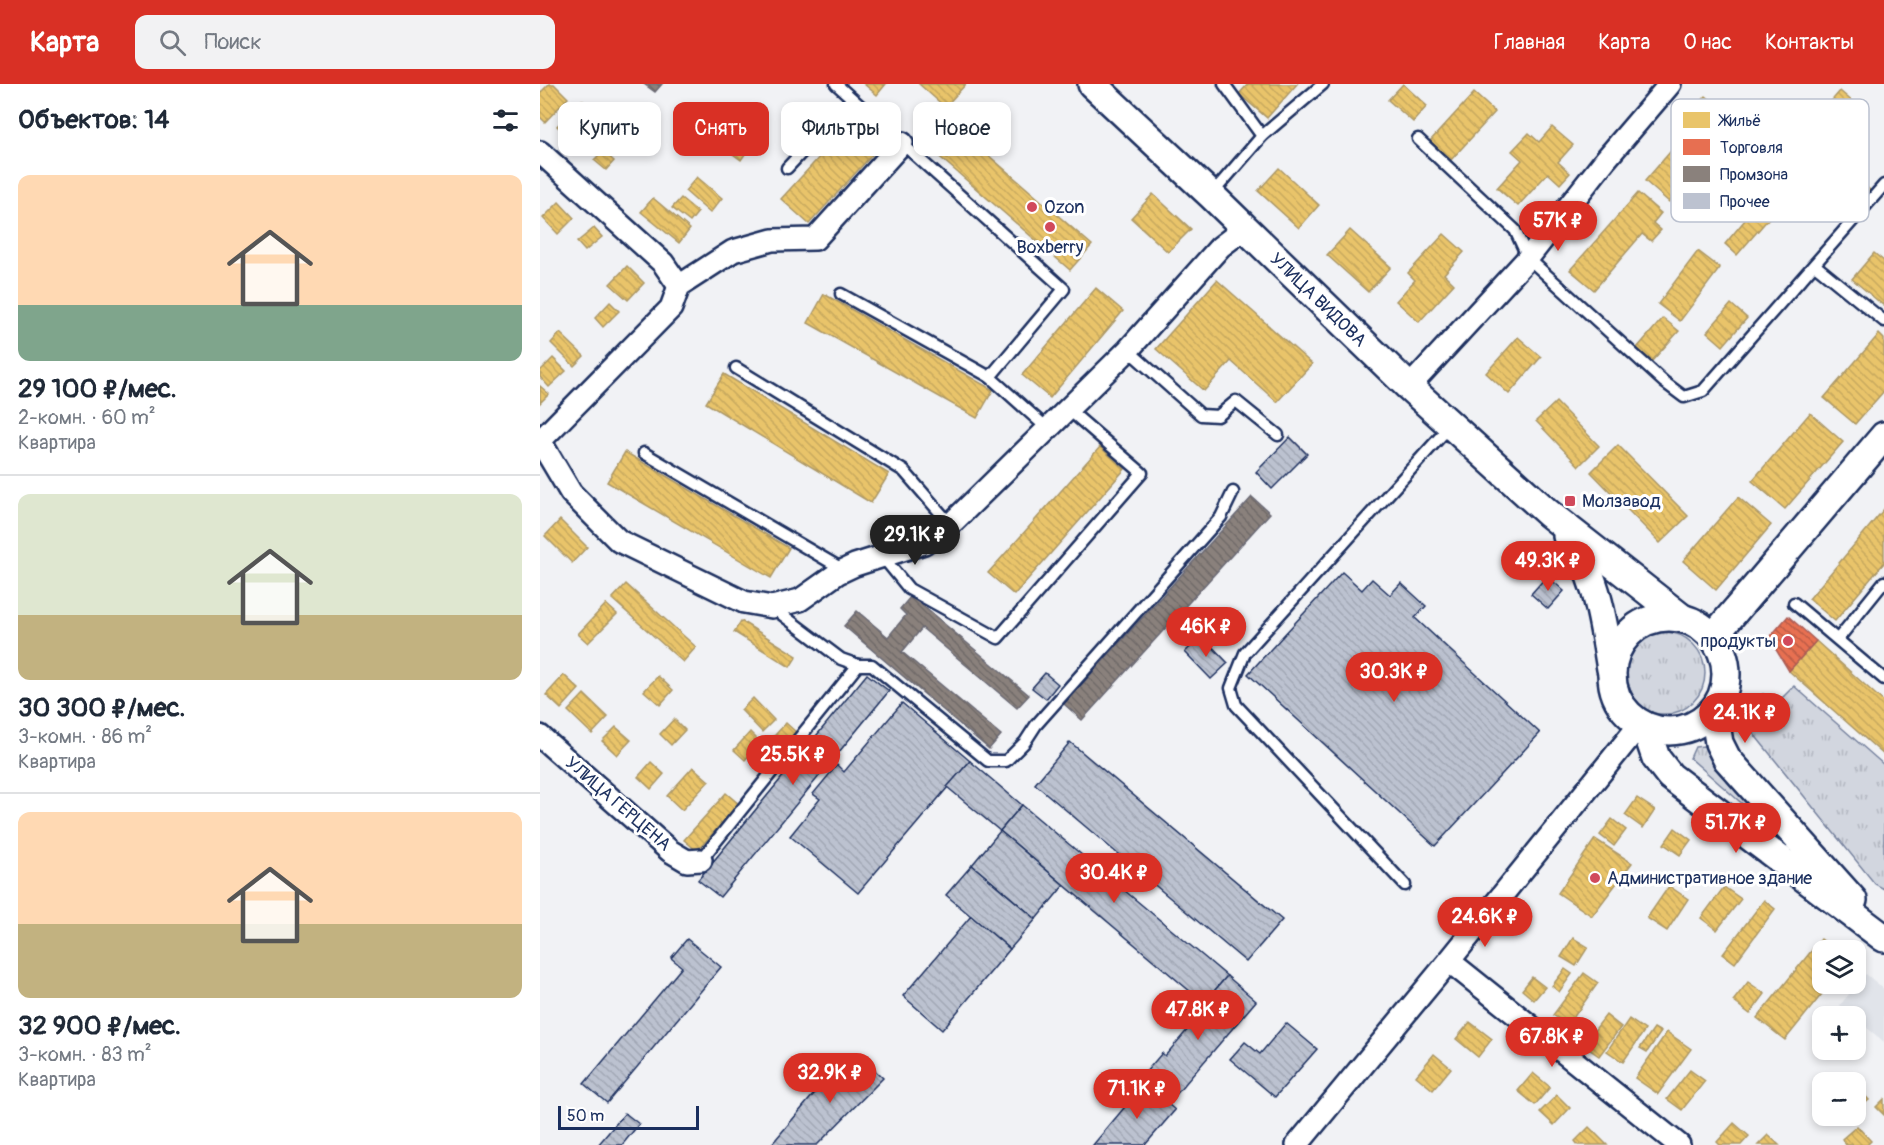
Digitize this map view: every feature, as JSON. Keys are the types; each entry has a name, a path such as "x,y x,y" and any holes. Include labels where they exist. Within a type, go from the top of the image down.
{"street":[{"name":"УЛИЦА ВИДОВА","path":"1092,84 1211,195 1409,387 1548,513"},
{"path":"1409,387 1528,258 1606,159 1670,84"},
{"path":"902,143 815,239 772,240 733,251 679,286 671,308 540,441 571,493 619,541 744,602 772,607 800,600 844,570 924,543 950,524 1048,429 1128,350 1220,247 1245,228"},
{"path":"540,152 663,263 679,286"},
{"path":"1713,637 1884,436"},
{"path":"1548,513 1682,618"},
{"path":"1548,513 1577,548 1593,582 1601,613 1613,687 1619,703 1629,716 1643,725 1663,731 1682,730 1699,723 1714,711 1722,696 1726,680 1726,664 1713,637 1698,624 1682,618 1666,617 1649,620 1635,628 1623,639 1615,654 1611,670"},
{"path":"1714,711 1719,743 1727,759 1884,936"},
{"path":"1643,725 1656,758 1670,776 1884,936"},
{"path":"1297,1145 1643,725"},
{"name":"УЛИЦА ГЕРЦЕНА","path":"540,736 670,851 687,861 701,860"},
{"path":"1449,961 1679,1145"}],"lane":[{"path":"836,84 1064,289 990,378"},
{"path":"1224,84 1262,136"},
{"path":"1211,195 1262,136 1323,84"},
{"path":"787,168 852,99"},
{"path":"1418,139 1515,230 1528,258 1683,397 1703,391 1852,222"},
{"path":"1869,202 1884,185"},
{"path":"1815,265 1884,321"},
{"path":"841,294 990,378 1048,429"},
{"path":"1128,350 1201,415 1218,416 1236,401 1278,435"},
{"path":"736,368 904,471 950,524"},
{"path":"882,556 909,590 998,638 1142,473 1068,409"},
{"path":"1405,885 1236,705 1230,688 1245,653 1451,424"},
{"path":"644,453 844,570"},
{"path":"772,607 841,659 858,665 872,665 988,761 1006,760 1025,742 1036,725 1221,517 1233,492"},
{"path":"1838,639 1884,582"},
{"path":"1794,603 1884,679"},
{"path":"701,860 858,665"}],"shaded area":[{"path":"1866,974 1884,989 1884,1042 1866,1027 1866,1006 1840,1005 1849,994 1866,994"}],"green space":[{"path":"1664,632 1680,635 1693,644 1702,657 1705,673 1702,689 1693,702 1680,711 1664,714 1648,711 1635,702 1626,689 1623,673 1626,657 1635,644 1648,635"},
{"path":"1794,686 1884,765 1884,889 1875,884 1745,723 1754,701 1763,694 1777,703"},
{"path":"1704,746 1826,877 1690,758 1695,747"}],"building: Жильё":[{"path":"549,84 554,84 568,98 564,102 558,102 558,108 545,122 540,117 540,93"},
{"path":"864,84 886,84 877,95"},
{"path":"919,84 966,84 950,102 939,102"},
{"path":"1248,84 1297,84 1267,118 1239,94"},
{"path":"1403,84 1427,106 1413,122 1388,100"},
{"path":"1840,91 1849,99 1833,99"},
{"path":"1474,93 1495,112 1451,160 1430,141"},
{"path":"1552,127 1573,145 1558,162 1570,173 1560,184 1548,173 1518,206 1497,188 1522,160 1512,151 1529,133 1539,142"},
{"path":"1671,151 1671,200 1669,202 1645,181"},
{"path":"598,156 608,156 614,161 606,170 594,160"},
{"path":"820,156 871,156 809,224 781,199"},
{"path":"939,156 989,156 1092,245 1070,270"},
{"path":"1279,168 1319,205 1299,228 1258,191"},
{"path":"697,177 722,198 710,213 685,191"},
{"path":"1638,193 1661,213 1653,223 1661,230 1651,241 1642,234 1594,290 1570,270"},
{"path":"1153,194 1191,229 1168,252 1131,218"},
{"path":"653,198 690,229 679,243 641,212"},
{"path":"681,198 698,212 690,222 672,208"},
{"path":"559,202 574,218 558,234 543,218"},
{"path":"1743,222 1766,222 1737,255 1725,244"},
{"path":"594,228 602,237 585,251 577,242"},
{"path":"1350,230 1391,267 1368,292 1327,255"},
{"path":"1444,234 1464,252 1444,274 1454,284 1419,322 1396,301 1415,280 1408,273"},
{"path":"1698,251 1720,268 1680,321 1658,304"},
{"path":"1874,253 1884,261 1884,306 1852,279"},
{"path":"627,266 644,283 628,300 610,284"},
{"path":"1217,280 1312,364 1277,402 1231,361 1204,391 1156,349"},
{"path":"1096,288 1123,311 1050,398 1022,375"},
{"path":"824,294 993,390 977,418 808,323"},
{"path":"610,302 619,311 603,327 595,318"},
{"path":"1731,304 1747,318 1723,346 1707,332"},
{"path":"1663,318 1679,331 1652,361 1637,348"},
{"path":"560,333 584,356 574,366 551,343"},
{"path":"1879,334 1884,339 1884,391 1855,424 1824,398"},
{"path":"1518,337 1541,357 1509,394 1486,373"},
{"path":"553,358 566,371 549,387 540,377 540,371"},
{"path":"724,374 889,474 871,503 706,403"},
{"path":"540,386 549,394 540,403"},
{"path":"1556,402 1599,446 1579,466 1536,421"},
{"path":"1810,413 1843,442 1785,509 1752,481"},
{"path":"1618,445 1688,516 1660,543 1591,472"},
{"path":"1100,447 1125,469 1014,595 988,573"},
{"path":"625,452 789,548 771,578 607,482"},
{"path":"1738,497 1771,525 1716,590 1683,561"},
{"path":"1884,509 1884,563 1835,621 1809,599"},
{"path":"560,520 587,547 572,563 545,536"},
{"path":"626,584 696,647 683,662 612,599"},
{"path":"606,604 617,614 588,643 578,634"},
{"path":"741,621 797,656 790,667 734,632"},
{"path":"1816,641 1884,702 1884,755 1789,671"},
{"path":"564,675 579,689 561,709 546,695"},
{"path":"658,676 673,690 660,705 644,691"},
{"path":"584,694 608,717 592,734 568,711"},
{"path":"753,698 774,720 762,732 741,710"},
{"path":"674,719 685,730 671,745 660,734"},
{"path":"786,723 797,733 776,755 766,745"},
{"path":"616,727 631,740 617,755 602,741"},
{"path":"750,732 761,743 745,760 734,750"},
{"path":"651,762 664,774 651,789 638,777"},
{"path":"693,767 709,781 682,810 667,796"},
{"path":"726,793 739,804 697,851 684,840"},
{"path":"1637,798 1655,810 1643,828 1625,815"},
{"path":"1612,819 1626,830 1614,846 1600,835"},
{"path":"1675,828 1691,840 1680,855 1664,844"},
{"name":"Административное здание","path":"1595,839 1632,863 1592,916 1558,893"},
{"path":"1669,886 1688,899 1667,931 1647,918"},
{"path":"1724,887 1741,899 1717,930 1701,918"},
{"path":"1764,900 1775,909 1735,963 1723,954"},
{"path":"1573,938 1588,947 1576,966 1561,957"},
{"path":"1812,950 1812,994 1822,994 1785,1040 1757,1018"},
{"path":"1565,969 1572,974 1559,992 1552,986"},
{"path":"1584,973 1598,983 1568,1025 1553,1015"},
{"path":"1532,977 1545,987 1534,1000 1522,990"},
{"path":"1748,982 1765,994 1750,1014 1733,1001"},
{"path":"1606,1015 1621,1027 1599,1056 1583,1045"},
{"path":"1629,1019 1645,1030 1623,1062 1607,1051"},
{"path":"1470,1022 1492,1039 1478,1057 1456,1039"},
{"path":"1654,1028 1661,1032 1647,1052 1640,1048"},
{"path":"1667,1032 1691,1049 1658,1094 1635,1078"},
{"path":"1434,1054 1451,1068 1433,1090 1416,1076"},
{"path":"1690,1070 1705,1081 1682,1110 1667,1099"},
{"path":"1533,1073 1550,1087 1535,1105 1518,1091"},
{"path":"1557,1095 1570,1108 1554,1125 1540,1112"},
{"path":"1884,1099 1884,1115 1876,1107"},
{"path":"1734,1123 1749,1136 1741,1145 1720,1145 1717,1142"},
{"path":"1857,1126 1871,1141 1867,1145 1846,1145 1842,1139"},
{"path":"1589,1127 1607,1145 1578,1145 1575,1141"},
{"path":"1768,1135 1779,1145 1758,1145"}],"building: Торговля":[{"path":"1788,616 1816,641 1789,671 1769,638"}],"building: Промзона":[{"path":"644,84 662,84 655,92"},
{"path":"1252,497 1270,513 1082,720 1064,704"},
{"path":"911,596 1029,695 1017,708 922,628 902,652 1001,735 989,749 844,626 857,611 888,637 906,615 900,609"}],"building: Прочее":[{"path":"1290,437 1307,454 1272,489 1256,472"},
{"path":"1342,572 1362,590 1372,579 1390,595 1401,583 1426,606 1415,618 1540,733 1435,846 1248,674"},
{"path":"1547,576 1564,591 1548,609 1531,594"},
{"path":"1202,636 1228,663 1211,679 1185,652"},
{"path":"1045,673 1058,684 1046,699 1032,688"},
{"path":"867,674 889,691 720,897 698,880"},
{"path":"902,703 970,761 858,893 790,836 820,799 813,794 837,765 844,772"},
{"path":"1070,742 1282,920 1246,962 1035,784"},
{"path":"970,761 1022,805 1000,831 947,787"},
{"path":"1022,805 1227,976 1204,1003 1000,831"},
{"path":"1000,831 1064,885 1036,919 972,865"},
{"path":"972,865 1036,919 1010,949 946,895"},
{"path":"971,916 1010,949 942,1030 903,996"},
{"path":"687,939 721,967 607,1103 584,1084 682,967 671,958"},
{"path":"1227,976 1256,1001 1168,1104 1139,1080 1162,1053 1165,1056 1208,1006 1204,1003"},
{"path":"1286,1023 1317,1049 1275,1097 1230,1059 1245,1042 1260,1054"},
{"path":"863,1059 883,1078 817,1145 771,1145 840,1063"},
{"path":"1144,1084 1175,1110 1145,1145 1093,1145"},
{"path":"625,1113 639,1124 622,1145 598,1145"}],"place":[{"name":"Ozon","path":"1032,207"},
{"name":"Boxberry","path":"1050,227"},
{"name":"Молзавод","path":"1570,501"},
{"name":"продукты","path":"1788,641"},
{"name":"Административное здание","path":"1595,878"}]}
